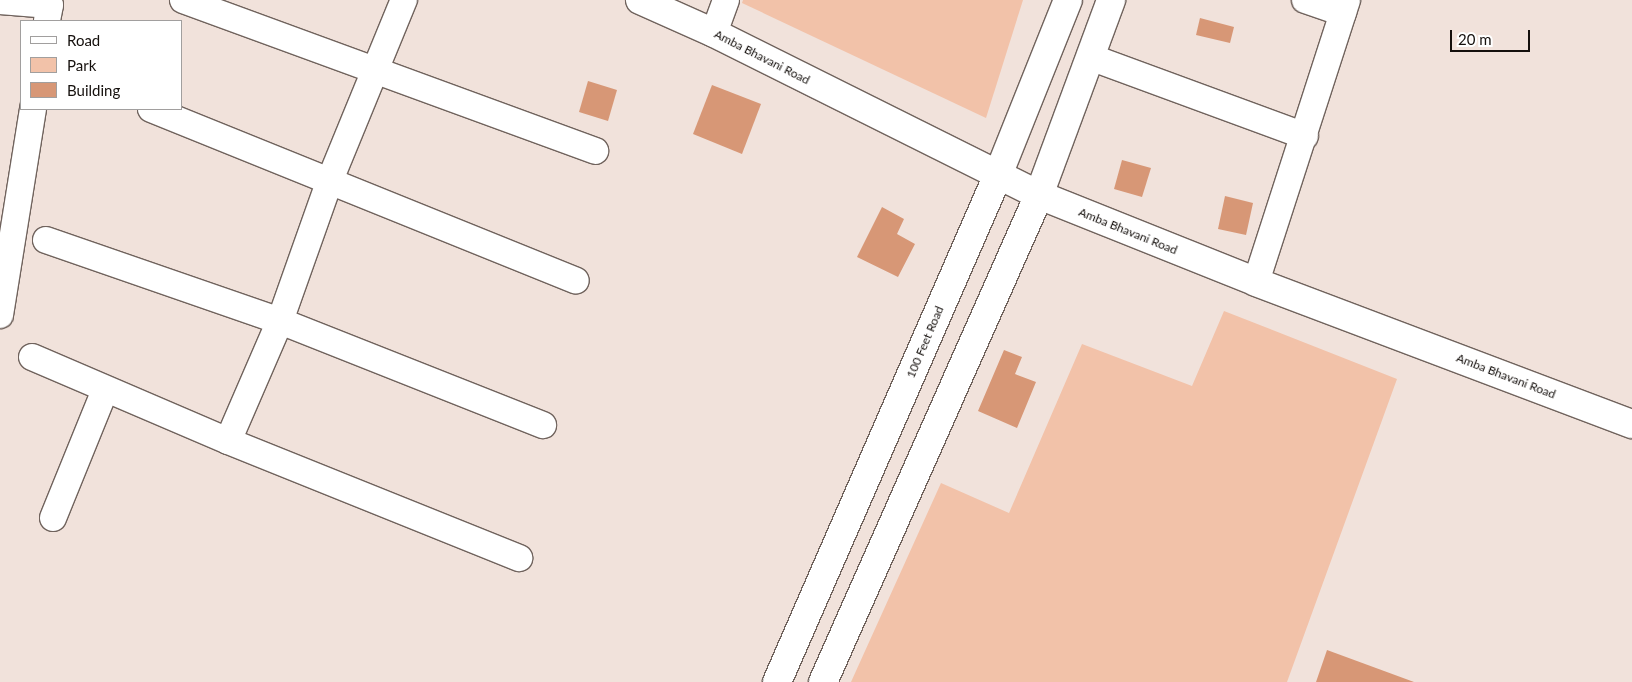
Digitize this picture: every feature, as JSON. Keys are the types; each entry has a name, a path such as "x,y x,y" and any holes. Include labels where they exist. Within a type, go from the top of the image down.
{"main road":[{"name":"Amba Bhavani Road","path":"640,0 714,33 1039,195 1256,282 1632,424"},
{"name":"100 Feet Road","path":"778,682 998,175 1068,0"},
{"path":"824,682 1039,195 1111,0"}],"street":[{"path":"184,0 376,72 596,151"},
{"path":"228,441 280,320 330,180 404,0"},
{"path":"714,33 726,0"},
{"path":"1256,282 1345,7 1305,0"},
{"path":"0,1 50,5 48,20"},
{"path":"1090,57 1304,136"},
{"path":"0,315 9,201 33,110"},
{"path":"155,110 576,281"},
{"path":"46,240 280,320 544,425"},
{"path":"32,357 105,390 228,441 519,558"},
{"path":"53,518 105,390"}],"green space":[{"path":"743,0 1023,0 986,118 742,3"},
{"path":"1224,311 1397,379 1287,682 851,682 941,483 1009,513 1082,344 1192,386"}],"building":[{"path":"1200,18 1234,27 1230,43 1196,35"},
{"path":"588,81 617,90 608,121 579,112"},
{"path":"712,85 761,104 742,154 693,134"},
{"path":"1122,160 1151,168 1142,197 1114,189"},
{"path":"1225,196 1253,203 1246,235 1218,229"},
{"path":"882,207 904,219 897,234 915,244 898,277 857,257"},
{"path":"1004,350 1022,357 1015,374 1036,382 1017,428 978,411"},
{"path":"1327,650 1414,682 1316,682"}]}
